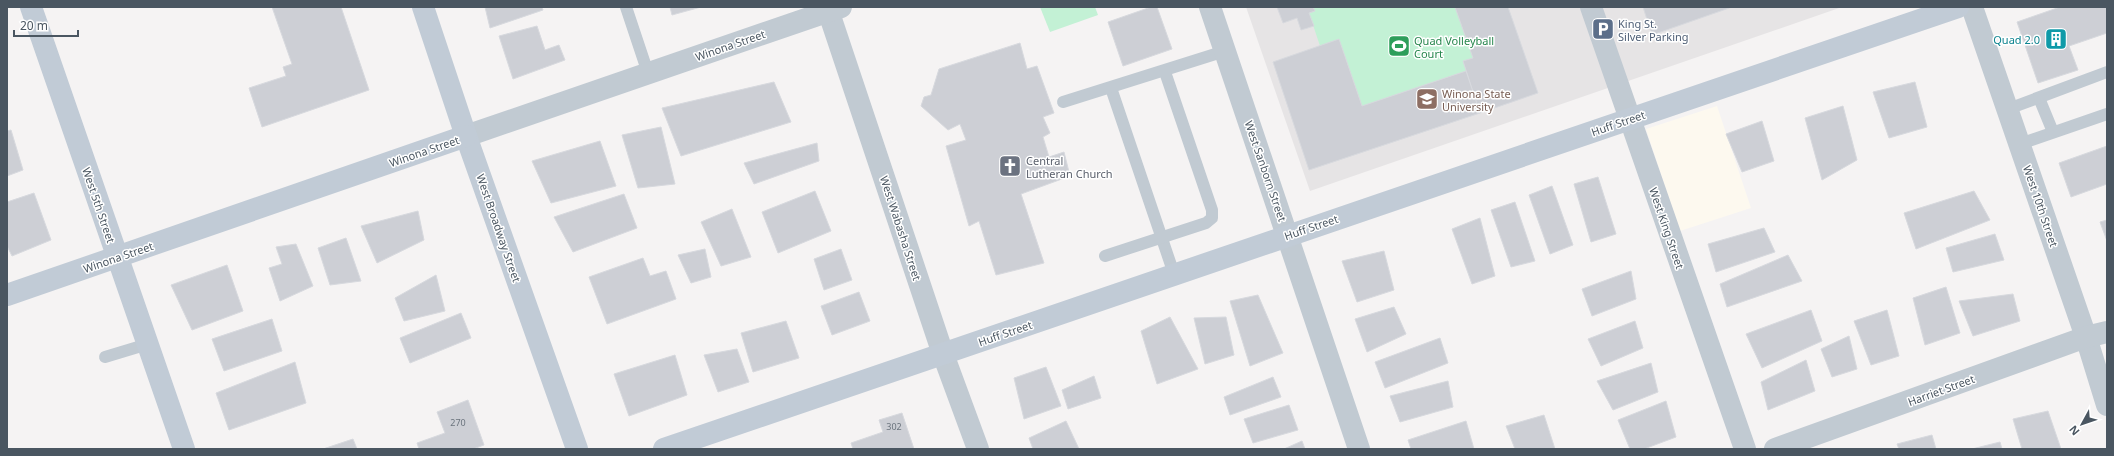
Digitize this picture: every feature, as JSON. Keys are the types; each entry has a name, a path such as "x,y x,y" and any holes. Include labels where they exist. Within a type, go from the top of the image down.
{"main road":[{"name":"West 5th Street","path":"30,7 184,449"},
{"name":"West Broadway Street","path":"423,7 466,136 576,449"},
{"name":"Huff Street","path":"664,449 1958,7"},
{"name":"Winona Street","path":"7,295 466,136"}],"street":[{"name":"West Sanborn Street","path":"1210,7 1359,449"},
{"name":"West King Street","path":"1591,7 1745,449"},
{"name":"West 10th Street","path":"1972,7 2086,337 2107,405"},
{"name":"Winona Street","path":"466,136 832,8"},
{"name":"West Wabasha Street","path":"832,8 943,354 978,449"},
{"name":"Harriet Street","path":"1775,449 2086,337 2107,332"}],"lane":[{"path":"626,7 648,73"},
{"path":"1063,102 1165,72 1225,51"},
{"path":"1106,256 1206,223 1212,218 1212,210 1165,72"},
{"path":"2008,109 2107,72"},
{"path":"1111,88 1174,274"},
{"path":"2040,98 2053,132"},
{"path":"2020,144 2107,114"},
{"path":"105,357 148,344"}],"shaded area":[{"name":"Winona State University","path":"1246,7 1842,7 1310,191"},
{"path":"1717,106 1751,208 1680,231 1646,129"}],"green space":[{"path":"1040,7 1095,7 1098,15 1050,32"},
{"path":"1313,7 1455,7 1473,58 1463,61 1466,71 1362,106 1339,40 1320,46 1309,13 1314,11"}],"building":[{"path":"272,7 341,7 369,90 262,127 249,88 286,76 283,67 292,64"},
{"path":"485,7 542,7 543,10 490,28"},
{"path":"670,7 701,7 672,15"},
{"path":"1151,7 1157,7 1172,49 1123,66 1108,22"},
{"path":"1277,7 1313,7 1315,11 1309,13 1314,26 1301,30 1297,18 1283,23"},
{"path":"1455,7 1508,7 1538,93 1480,113 1463,61 1473,58"},
{"path":"1643,7 1732,7 1652,35"},
{"name":"Quad 2.0","path":"2060,7 2107,7 2107,33 2069,46 2078,70 2038,83 2017,22"},
{"path":"537,26 545,50 559,45 565,60 513,79 499,36"},
{"path":"1339,39 1362,106 1466,71 1480,113 1309,170 1273,62"},
{"name":"Central Lutheran Church","path":"1020,43 1027,69 1037,66 1054,113 1043,117 1050,133 1043,137 1049,157 1064,152 1070,176 1021,194 1044,263 996,275 979,221 969,226 946,146 966,140 960,124 948,130 921,106 924,97 931,95 939,69"},
{"path":"774,82 791,122 681,156 662,108"},
{"path":"1915,82 1927,127 1889,138 1873,92"},
{"path":"1843,106 1857,160 1822,180 1805,118"},
{"path":"1762,121 1774,161 1742,172 1726,134"},
{"path":"661,127 675,184 638,188 622,135"},
{"path":"11,130 23,170 7,176 7,131"},
{"path":"600,141 616,186 551,203 532,161"},
{"path":"817,143 819,161 754,184 744,163"},
{"path":"2107,146 2107,184 2071,197 2059,163"},
{"path":"1598,177 1616,234 1591,242 1574,184"},
{"path":"1552,186 1573,245 1550,254 1529,195"},
{"path":"815,191 831,231 778,253 762,212"},
{"path":"1974,191 1990,220 1916,249 1904,213"},
{"path":"34,193 51,240 12,256 7,246 7,202"},
{"path":"624,194 637,228 573,252 554,217"},
{"path":"1515,202 1535,261 1511,267 1491,210"},
{"path":"732,209 751,257 721,266 701,222"},
{"path":"418,211 424,240 377,263 361,226"},
{"path":"1480,218 1495,276 1472,284 1452,229"},
{"path":"2107,220 2107,241 2100,222"},
{"path":"1764,228 1775,252 1716,272 1708,244"},
{"path":"1995,234 2004,260 1953,272 1946,248"},
{"path":"346,238 361,281 330,285 318,248"},
{"path":"296,244 313,286 280,301 269,268 282,264 276,247"},
{"path":"705,249 711,277 691,283 678,255"},
{"path":"841,249 852,280 824,290 814,259"},
{"path":"1384,251 1394,290 1357,302 1342,261"},
{"path":"1788,255 1802,281 1727,307 1720,284"},
{"path":"643,258 650,276 666,271 676,299 607,324 589,277"},
{"path":"227,265 243,311 192,330 171,285"},
{"path":"1631,271 1636,299 1592,316 1582,289"},
{"path":"436,275 445,311 404,321 395,298"},
{"path":"1946,287 1960,333 1925,345 1913,298"},
{"path":"859,292 870,321 832,335 821,306"},
{"path":"2013,294 2020,321 1973,336 1959,301"},
{"path":"1258,295 1283,353 1250,366 1230,301"},
{"path":"1394,307 1406,334 1367,352 1355,319"},
{"path":"1811,310 1822,341 1762,368 1746,334"},
{"path":"1887,310 1899,356 1871,365 1854,321"},
{"path":"461,313 471,338 410,363 400,338"},
{"path":"1170,317 1198,369 1157,384 1141,331"},
{"path":"1226,317 1234,355 1205,364 1194,318"},
{"path":"272,319 282,351 224,371 212,339"},
{"path":"786,321 799,358 753,372 741,333"},
{"path":"1635,321 1643,348 1601,366 1588,339"},
{"path":"1849,336 1857,369 1832,377 1821,349"},
{"path":"1440,338 1448,363 1385,388 1375,362"},
{"path":"737,349 749,382 718,392 704,355"},
{"path":"675,355 687,395 629,416 614,374"},
{"path":"1806,360 1815,391 1768,410 1761,382"},
{"path":"295,362 306,403 229,430 216,393"},
{"path":"1651,363 1658,392 1613,410 1597,381"},
{"path":"1046,367 1061,406 1024,419 1014,378"},
{"path":"1094,376 1101,398 1068,409 1062,390"},
{"path":"1273,377 1281,397 1230,415 1224,397"},
{"path":"1448,381 1453,407 1400,422 1390,396"},
{"path":"468,400 484,445 473,449 419,449 417,443 445,433 437,412"},
{"path":"1666,401 1676,437 1644,449 1630,449 1618,420"},
{"path":"1289,405 1298,430 1253,443 1244,419"},
{"path":"2048,411 2061,449 2022,449 2013,419"},
{"path":"902,413 914,449 853,449 851,443 883,432 879,420"},
{"path":"1544,415 1555,449 1515,449 1506,426"},
{"path":"1066,421 1079,449 1033,449 1029,438"},
{"path":"1466,421 1474,449 1411,449 1408,440"},
{"path":"1932,435 1936,449 1899,449 1897,444"},
{"path":"353,439 357,449 323,449"},
{"path":"1302,441 1305,449 1284,449"},
{"path":"2000,442 2002,449 1972,449"}],"place":[{"name":"King St. Silver Parking","path":"1603,29"},
{"name":"Quad 2.0","path":"2056,39"},
{"name":"Quad Volleyball Court","path":"1399,46"},
{"name":"Winona State University","path":"1427,99"},
{"name":"Central Lutheran Church","path":"1010,166"}]}
